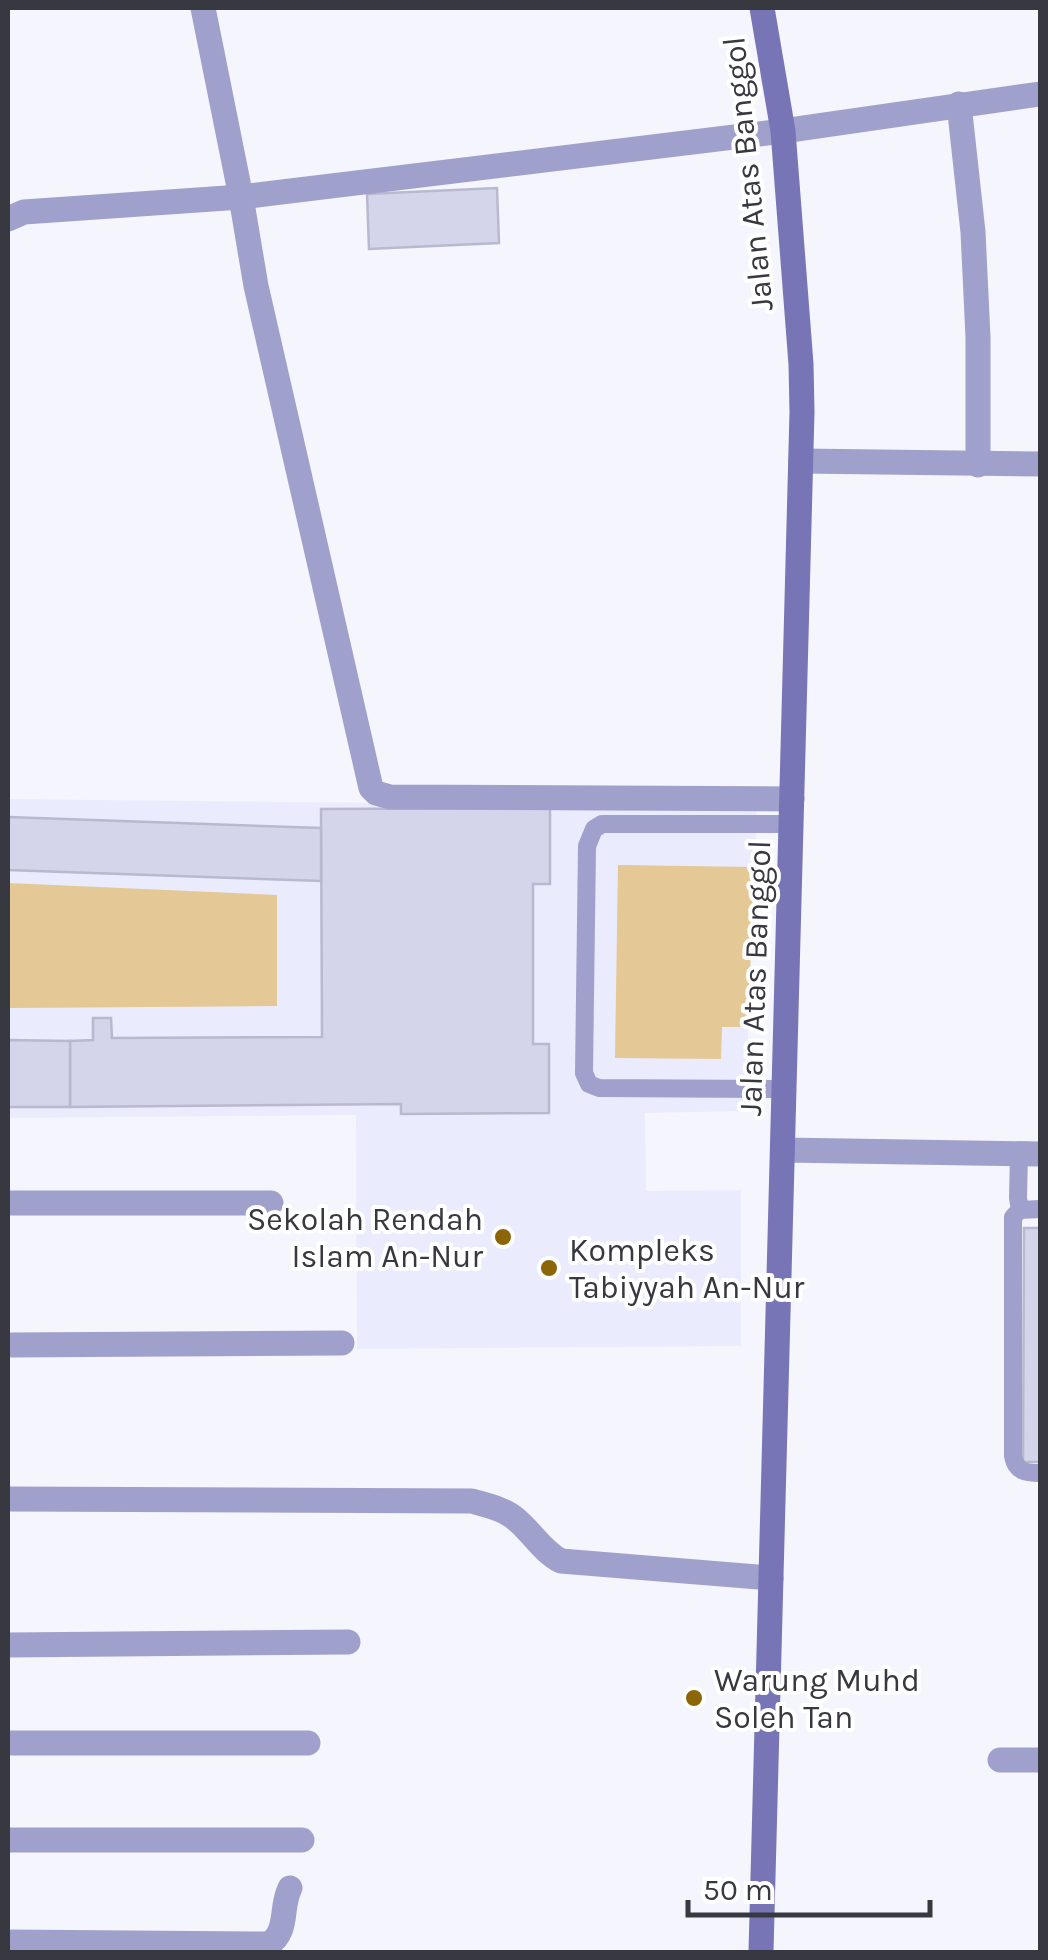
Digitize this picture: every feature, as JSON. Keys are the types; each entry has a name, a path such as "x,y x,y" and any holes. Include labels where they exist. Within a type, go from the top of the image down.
{"main road":[{"name":"Jalan Atas Banggol","path":"761,1952 801,462 801,364 783,132 762,8"}],"street":[{"path":"203,8 256,286 372,788 390,797 792,812"},
{"path":"8,219 24,212 241,196 783,132 1040,94"},
{"path":"959,104 973,232 978,465"},
{"path":"801,462 1040,464"},
{"path":"783,1150 1030,1154"},
{"path":"8,1203 271,1203"},
{"path":"8,1345 342,1343"},
{"path":"8,1499 472,1501 501,1508 561,1561 771,1578"},
{"path":"8,1645 348,1642"},
{"path":"8,1744 308,1743"},
{"path":"1000,1760 1040,1760"},
{"path":"8,1840 302,1840"},
{"path":"8,1942 269,1944 280,1936 290,1888"}],"lane":[{"path":"784,1089 600,1088 589,1084 584,1074 587,846 594,830 602,824 792,812"},
{"path":"1020,1210 1018,1198 1030,1154"},
{"path":"1040,1209 1020,1210 1013,1217 1013,1456 1017,1468 1040,1472"}],"shaded area":[{"path":"8,799 757,807 745,1111 645,1113 646,1191 741,1190 741,1346 357,1349 356,1115 8,1118"},
{"path":"618,865 754,867 748,1027 722,1027 721,1059 615,1058"},
{"path":"8,883 277,895 277,1006 8,1008"}],"building":[{"path":"497,188 499,243 369,249 367,194"},
{"path":"550,808 550,884 533,884 533,1044 549,1044 549,1113 401,1114 401,1104 70,1107 70,1041 93,1040 93,1018 111,1018 112,1038 322,1037 321,809"},
{"path":"8,817 321,828 321,881 8,870"},
{"path":"8,1040 70,1041 70,1107 8,1107"},
{"path":"1024,1228 1040,1228 1040,1462 1023,1462"}],"place":[{"name":"Sekolah Rendah Islam An-Nur","path":"503,1237"},
{"name":"Kompleks Tabiyyah An-Nur","path":"549,1268"},
{"name":"Warung Muhd Soleh Tan","path":"694,1698"}]}
